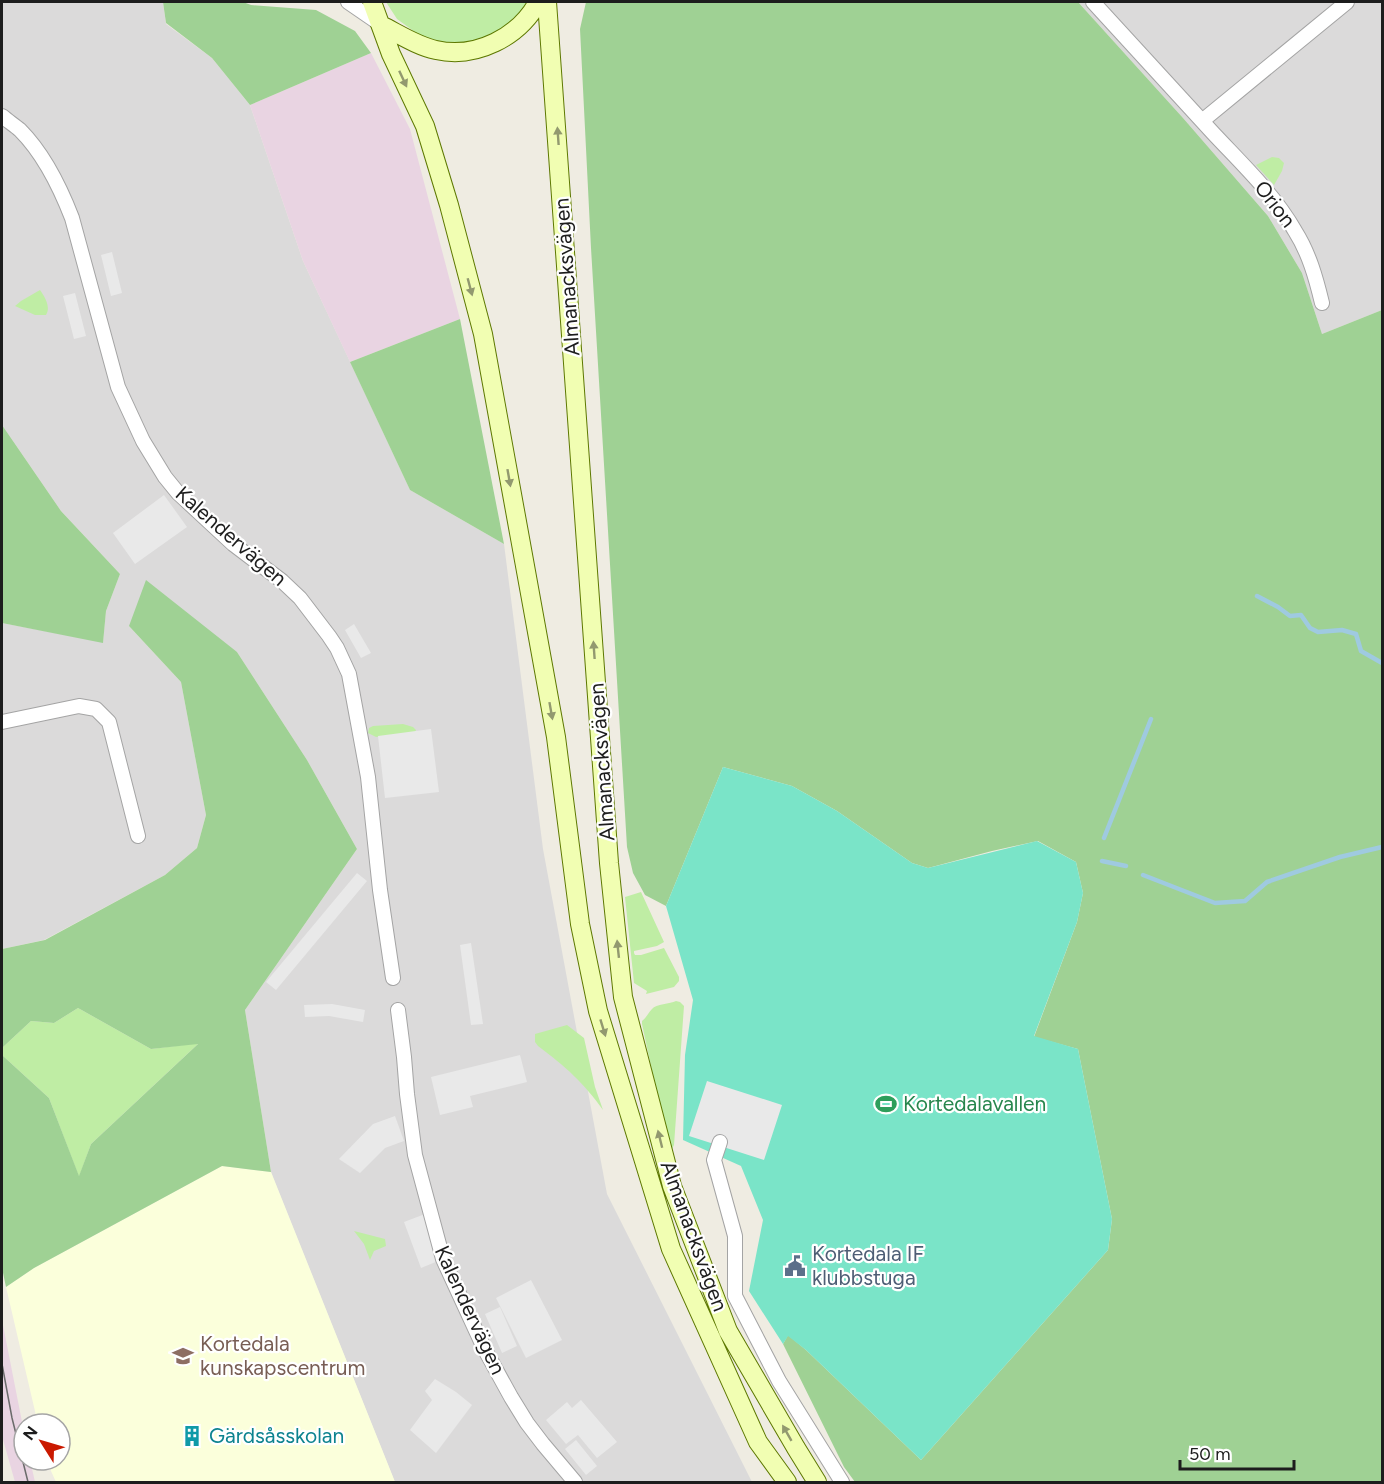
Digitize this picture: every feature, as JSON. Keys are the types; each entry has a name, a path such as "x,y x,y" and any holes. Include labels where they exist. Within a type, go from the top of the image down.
{"main road":[{"name":"Almanacksvägen","path":"372,2 391,54 425,126 449,205 483,334 556,737 580,924 598,1011 671,1249 758,1442 787,1482"},
{"path":"381,25 436,50 452,52 474,50 493,44 509,35 522,24 538,2"},
{"name":"Almanacksvägen","path":"547,2 609,863 623,997 672,1186 728,1331 818,1482"}],"street":[{"path":"348,2 381,25"},
{"name":"Orion","path":"1093,2 1242,163 1285,214 1307,254 1322,303"},
{"path":"1202,121 1347,2"},
{"name":"Kalendervägen","path":"2,116 20,130 38,152 62,192 75,229 118,387 143,441 165,477 206,520 300,598 333,642 349,674 368,777 380,890 393,978"},
{"path":"2,722 79,706 96,709 109,722 138,836"},
{"name":"Kalendervägen","path":"398,1010 415,1155 442,1259 484,1348 511,1397 527,1423 575,1482"},
{"path":"720,1142 714,1160 735,1236 735,1296 779,1381 842,1482"}],"shaded area":[{"path":"2,2 163,2 166,24 212,58 250,105 303,261 410,490 504,544 543,849 607,1194 752,1482 395,1482 271,1172 245,1010 357,849 307,760 237,652 129,626 181,682 206,815 197,848 165,875 44,940 2,949 2,623 103,642 106,611 120,574 61,511 2,425"},
{"path":"1078,2 1382,2 1382,310 1322,334 1302,273 1268,216"},
{"path":"371,53 410,129 460,319 350,362 303,261 250,105"},
{"path":"112,252 122,293 111,296 101,255"},
{"path":"75,293 86,336 74,339 63,296"},
{"path":"164,495 187,527 135,564 113,533"},
{"path":"354,624 371,653 361,658 345,630"},
{"path":"431,729 439,792 385,798 378,736"},
{"path":"357,873 367,881 276,990 266,982"},
{"path":"471,943 483,1024 471,1025 460,945"},
{"path":"332,1004 365,1010 363,1022 329,1016 305,1017 304,1005"},
{"path":"520,1055 527,1082 470,1096 473,1107 440,1115 431,1077"},
{"path":"707,1081 782,1105 764,1160 689,1136"},
{"path":"395,1116 404,1141 385,1148 360,1173 339,1159 373,1124"},
{"name":"Kortedala kunskapscentrum","path":"222,1166 271,1172 395,1482 56,1482 51,1472 72,1472 72,1412 35,1412 6,1287 34,1268"},
{"path":"425,1214 443,1259 421,1268 404,1222"},
{"path":"531,1280 562,1340 526,1358 496,1298"},
{"path":"500,1307 517,1346 502,1353 485,1314"},
{"path":"2,1320 20,1412 12,1412 12,1471 2,1436"},
{"path":"435,1379 472,1405 436,1453 410,1430 432,1400 425,1391"},
{"path":"581,1400 617,1442 597,1458 578,1435 566,1444 546,1420 567,1402 572,1408"},
{"path":"576,1440 597,1466 586,1475 565,1449"},
{"path":"12,1472 33,1472 35,1482 15,1482"}],"green space":[{"path":"163,2 243,2 251,5 316,10 355,31 371,53 250,105 212,58 166,23"},
{"path":"386,2 529,2 516,20 481,43 453,45 439,43 419,35 397,19"},
{"path":"586,2 1078,2 1268,216 1302,273 1322,334 1382,310 1382,1482 855,1482 844,1467 783,1344 788,1335 921,1460 1108,1250 1112,1219 1078,1049 1034,1037 1077,922 1083,893 1076,862 1038,841 928,868 912,863 837,811 792,786 723,767 666,906 645,895 633,873 627,847 580,29"},
{"path":"1272,157 1279,158 1284,163 1274,185 1256,165"},
{"path":"40,290 48,305 46,315 35,315 15,306 21,301"},
{"path":"460,319 504,544 410,490 350,362"},
{"path":"2,425 61,511 120,574 106,611 103,643 2,623"},
{"path":"146,580 237,652 307,760 357,849 245,1010 271,1172 222,1166 34,1268 6,1287 2,1268 2,1055 49,1098 79,1176 91,1144 198,1044 151,1049 78,1008 54,1023 31,1021 2,1048 2,949 45,940 165,875 197,848 206,815 181,682 129,626"},
{"path":"403,724 413,727 415,732 376,737 368,733 369,728 373,726"},
{"name":"Kortedalavallen","path":"723,767 792,786 837,811 912,863 928,868 1037,841 1076,862 1083,893 1077,922 1034,1036 1078,1049 1112,1219 1108,1250 921,1460 806,1350 788,1336 783,1344 749,1291 763,1220 741,1166 683,1140 685,1055 693,1000 666,906"},
{"path":"641,892 664,942 657,946 634,951 634,953 641,955 664,948 679,977 674,987 646,994 647,991 634,983 625,897"},
{"path":"676,1001 684,1006 672,1149 658,1099 642,1021 654,1007"},
{"path":"78,1008 151,1049 199,1043 91,1144 79,1177 49,1098 2,1055 2,1048 31,1021 54,1023"},
{"path":"567,1025 584,1038 595,1087 603,1110 574,1075 535,1042 535,1034"},
{"path":"354,1231 385,1239 386,1246 374,1251 370,1260 364,1244"}],"waterway":[{"path":"1257,596 1290,616 1301,615 1310,628 1318,632 1342,630 1356,634 1361,651 1382,663"},
{"path":"1104,838 1151,719"},
{"path":"1143,875 1215,903 1245,901 1267,882 1340,857 1382,847"},
{"path":"1102,861 1126,866"}],"tram line":[{"path":"2,1364 12,1418 28,1482"}],"place":[{"name":"Kortedalavallen","path":"886,1104"},
{"name":"Kortedala IF klubbstuga","path":"795,1266"},
{"name":"Kortedala kunskapscentrum","path":"183,1356"},
{"name":"Gärdsåsskolan","path":"192,1436"}]}
